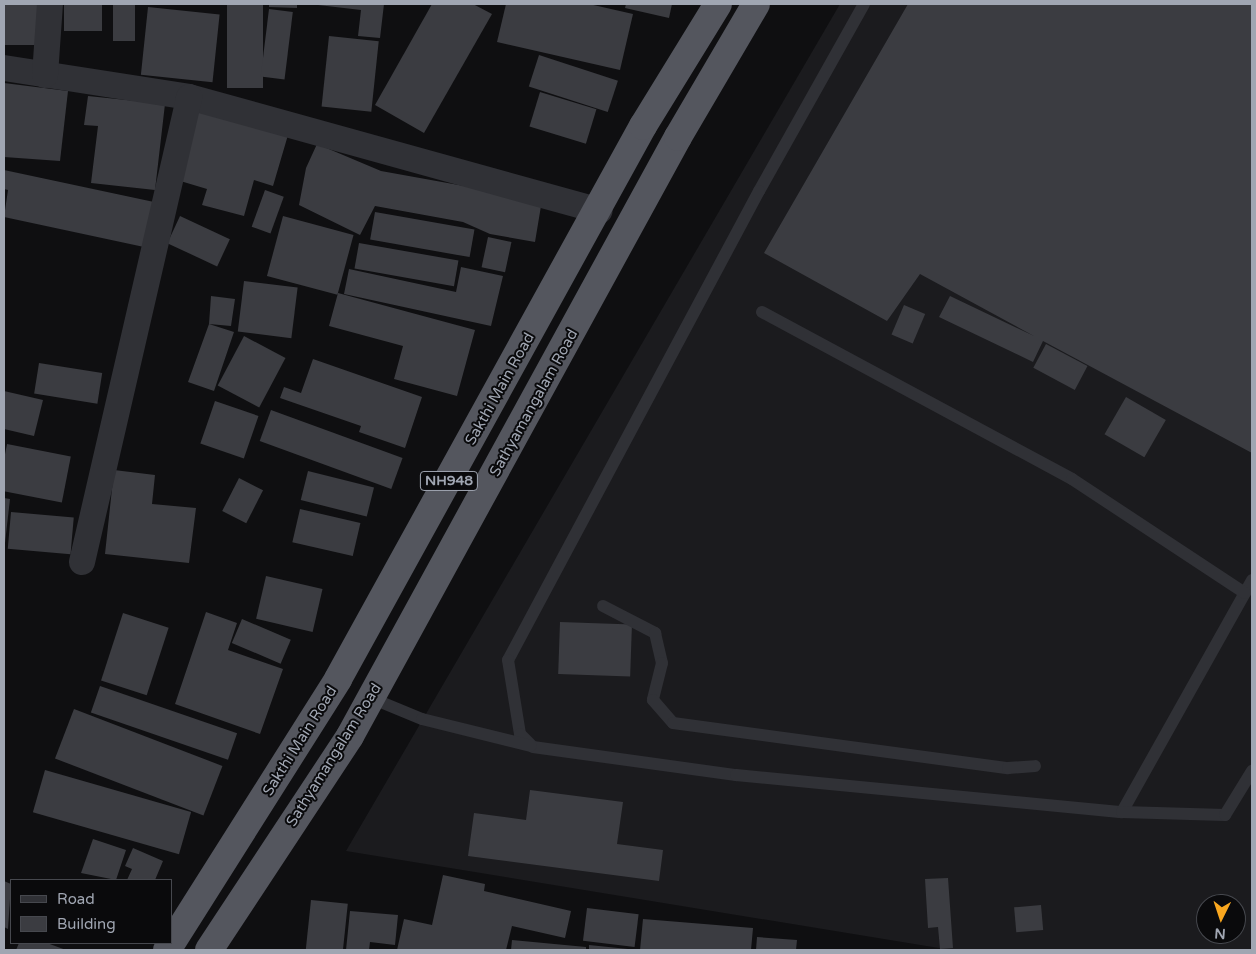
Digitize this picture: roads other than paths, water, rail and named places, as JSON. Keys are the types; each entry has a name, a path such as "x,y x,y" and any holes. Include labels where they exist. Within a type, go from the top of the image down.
{"highway":[{"name":"Sakthi Main Road","path":"172,942 338,679 599,211 643,126 718,4"},
{"name":"Sathyamangalam Road","path":"210,950 371,698 678,137 756,4"}],"street":[{"path":"45,75 50,4"},
{"path":"4,68 189,97 599,211"},
{"path":"82,562 189,97"}],"lane":[{"path":"533,747 520,734 508,660 754,199 864,4"},
{"path":"762,312 1072,479 1245,593"},
{"path":"1122,812 1252,580"},
{"path":"603,606 655,633 662,663 653,700 673,723 1008,768 1035,766"},
{"path":"371,698 422,719 533,747 736,775 1122,812 1225,815 1252,771"}]}
